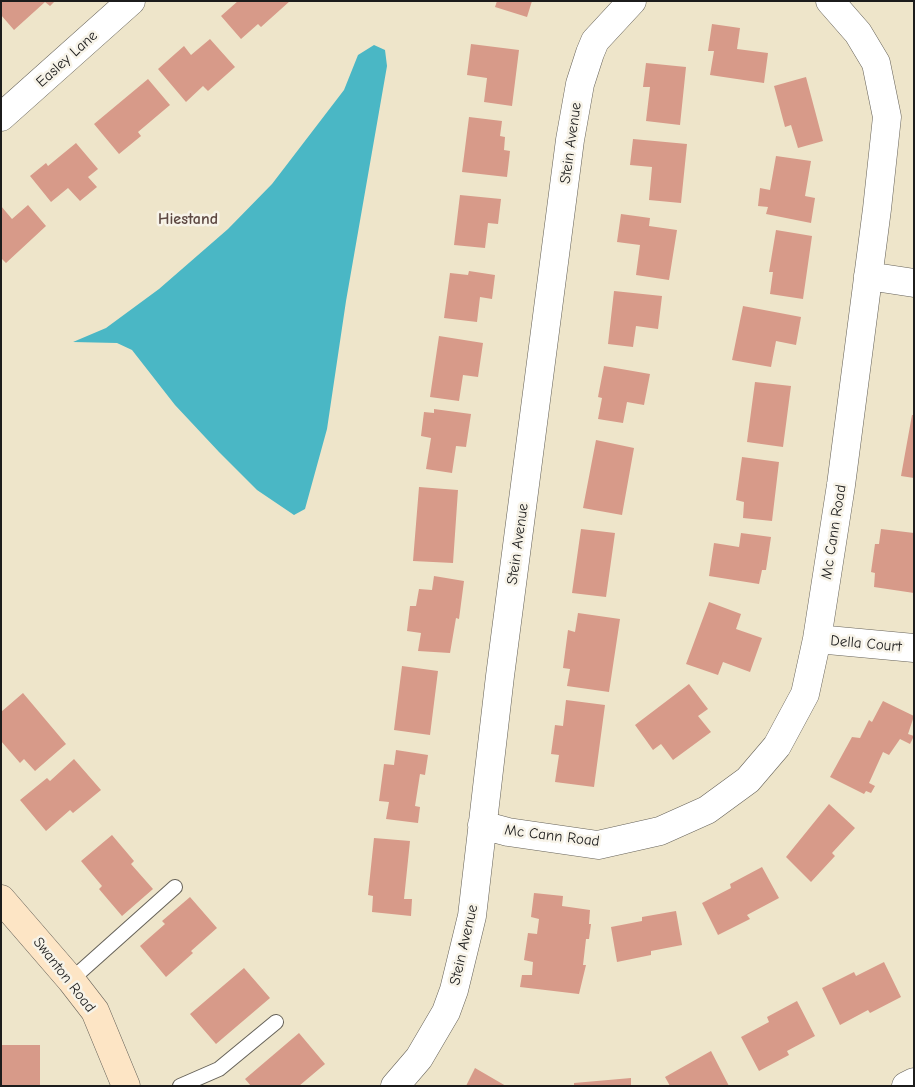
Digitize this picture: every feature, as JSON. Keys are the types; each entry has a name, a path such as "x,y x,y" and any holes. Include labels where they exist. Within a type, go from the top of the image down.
{"street":[{"name":"Easley Lane","path":"1,117 131,1"},
{"name":"Stein Avenue","path":"395,1086 419,1058 446,1012 454,990 472,916 482,825 572,131 580,84 595,41 632,1"},
{"name":"Mc Cann Road","path":"482,825 508,832 598,845 660,831 707,810 748,780 778,746 805,694 817,639 841,485 887,116 876,63 858,33 830,1"},
{"path":"868,276 914,283"},
{"name":"Della Court","path":"817,639 914,648"},
{"name":"Swanton Road","path":"1,899 71,980 95,1011 126,1086"},
{"path":"906,1086 914,1082"}],"lane":[{"path":"71,980 175,887"},
{"path":"180,1086 219,1069 276,1022"}],"water":[{"path":"374,45 385,50 387,66 346,301 327,429 305,509 294,515 257,490 219,452 175,405 132,350 117,343 73,342 106,328 159,289 228,229 272,184 344,90 358,55"}],"building":[{"path":"1,1 55,1 50,6 45,2 14,30 1,15"},
{"path":"238,1 290,1 261,27 258,24 241,39 221,16"},
{"path":"497,1 532,1 527,17 495,7"},
{"path":"712,24 740,28 737,49 768,53 764,83 710,75 714,51 708,51"},
{"path":"210,39 235,67 208,91 203,86 186,102 158,69 184,46 191,55"},
{"path":"471,44 519,50 512,106 484,102 487,78 467,75"},
{"path":"646,63 686,67 680,125 646,121 650,87 643,87"},
{"path":"806,77 823,141 798,148 791,125 785,127 774,86"},
{"path":"148,79 170,105 138,132 141,136 119,154 94,124"},
{"path":"469,117 502,121 500,136 505,137 504,150 510,151 507,177 462,172"},
{"path":"633,139 687,144 681,203 649,200 652,167 630,165"},
{"path":"76,143 98,169 88,177 97,187 80,201 68,188 51,202 30,176 46,163 48,166"},
{"path":"776,156 811,161 805,196 815,198 811,223 766,214 768,207 758,206 760,188 770,190"},
{"path":"460,195 501,199 498,224 488,223 485,248 454,245"},
{"path":"28,205 46,226 6,263 1,258 1,206 12,219"},
{"path":"621,214 650,218 649,226 677,230 669,280 636,275 640,245 617,242"},
{"path":"776,230 812,236 803,299 770,294 773,272 769,272"},
{"path":"469,271 495,275 492,299 480,297 477,322 444,318 450,273 468,275"},
{"path":"614,291 662,296 658,329 636,326 633,347 608,344"},
{"path":"743,306 801,317 796,345 776,341 771,367 732,360"},
{"path":"439,336 483,343 478,377 463,375 459,401 430,397"},
{"path":"604,366 650,374 644,405 627,402 623,423 598,419 602,398 598,397"},
{"path":"755,382 791,386 783,447 747,442"},
{"path":"434,409 471,414 466,447 456,446 452,473 426,469 431,438 421,436 424,412 434,413"},
{"path":"912,415 914,415 914,478 901,476"},
{"path":"596,440 634,448 622,515 583,508"},
{"path":"742,457 779,462 772,521 743,518 744,502 736,500"},
{"path":"419,487 458,490 453,563 413,561"},
{"path":"581,529 615,533 606,597 572,593"},
{"path":"881,529 914,533 914,593 874,587 875,573 871,572 875,544 879,544"},
{"path":"741,533 771,537 766,570 762,570 759,584 709,576 714,543 739,547"},
{"path":"434,576 464,581 459,619 456,618 450,653 418,651 421,633 407,631 410,606 416,606 419,589 432,590"},
{"path":"709,602 741,614 736,629 762,638 750,672 723,662 718,675 686,664"},
{"path":"578,613 620,619 609,692 567,686 570,669 563,668 568,630 575,632"},
{"path":"402,666 438,671 430,735 394,730"},
{"path":"689,684 708,709 698,716 711,732 673,760 661,744 653,750 635,725"},
{"path":"23,693 66,744 35,771 24,759 20,763 1,741 1,712"},
{"path":"566,700 605,705 594,787 555,782 559,755 551,754 555,725 563,726"},
{"path":"883,701 914,716 908,734 914,736 910,744 900,739 889,755 883,752 869,783 875,786 871,793 866,791 864,794 830,777 852,737 860,738 869,720 872,722"},
{"path":"396,750 428,755 425,775 420,774 415,806 420,807 418,823 386,819 389,802 379,801 384,764 394,765"},
{"path":"74,759 101,790 73,813 70,810 46,831 20,800 47,778 50,781"},
{"path":"829,804 855,828 832,853 835,856 811,882 786,857"},
{"path":"112,835 134,861 131,864 153,889 122,916 99,889 102,886 81,861"},
{"path":"374,838 410,841 404,899 412,899 411,916 372,912 373,896 368,895"},
{"path":"762,867 779,898 747,915 750,919 718,935 702,903 731,888 730,884"},
{"path":"534,893 563,896 562,906 590,910 589,924 591,924 589,939 586,939 583,965 586,965 579,994 520,987 522,975 532,975 533,962 524,960 528,933 537,934 539,919 531,917"},
{"path":"190,897 217,928 166,977 140,946 165,924 162,921"},
{"path":"676,911 682,945 651,951 651,955 617,962 611,927 642,921 642,917"},
{"path":"884,962 901,997 870,1013 868,1010 840,1025 822,988 854,972 856,976"},
{"path":"244,968 270,998 216,1044 190,1014"},
{"path":"797,1001 815,1036 787,1051 789,1055 759,1071 741,1037 769,1022 767,1017"},
{"path":"299,1033 325,1064 299,1086 251,1086 245,1079"},
{"path":"1,1045 40,1045 40,1086 1,1086"},
{"path":"711,1051 729,1086 670,1086 665,1077"},
{"path":"475,1068 506,1086 466,1086"},
{"path":"631,1078 631,1086 574,1086 574,1083"}],"district":[{"name":"Hiestand","path":"188,219"}]}
